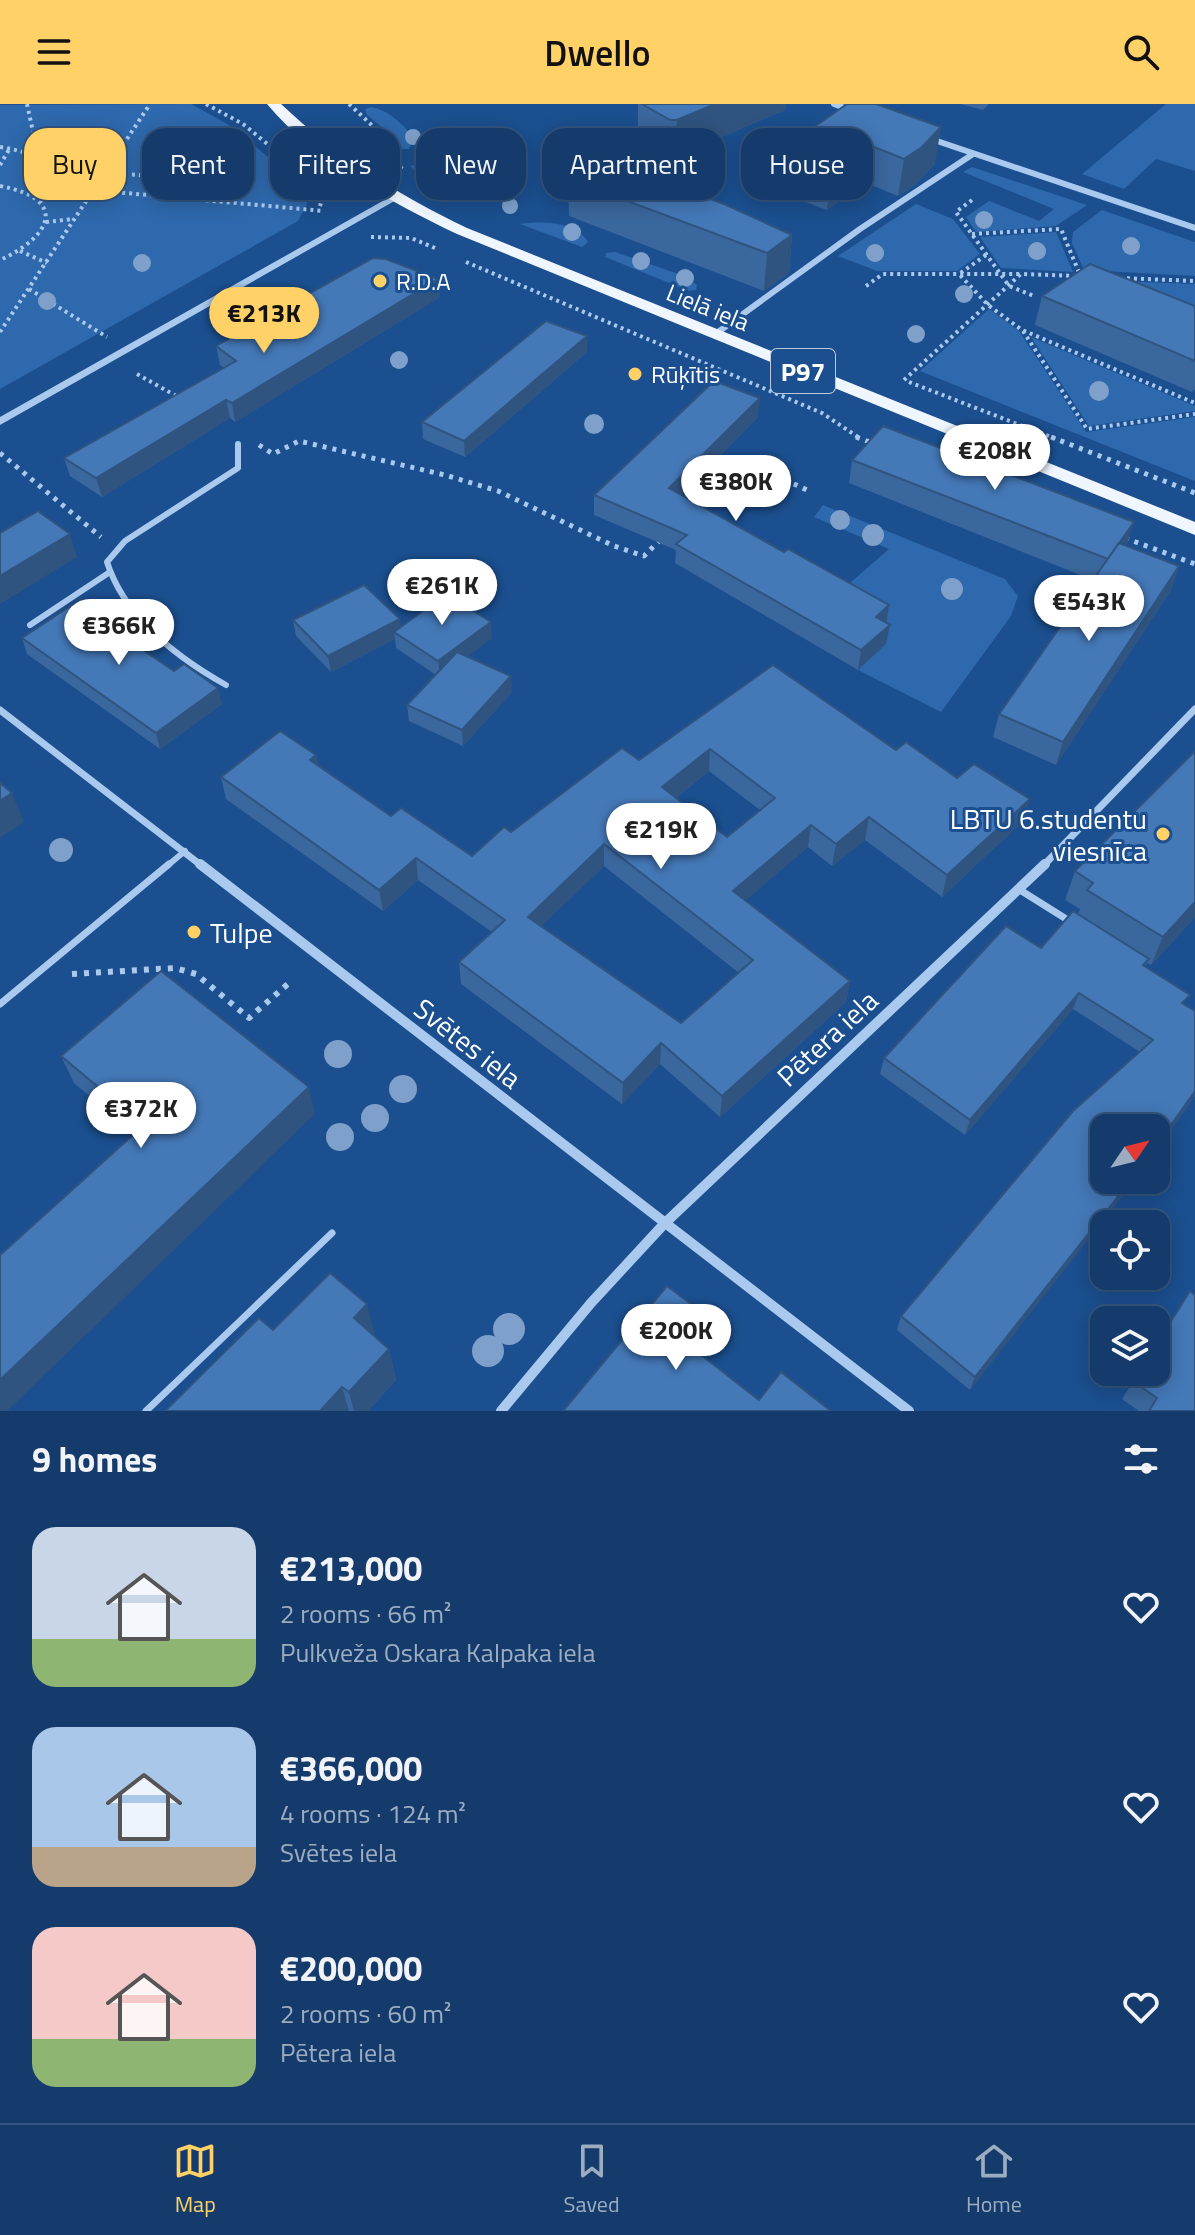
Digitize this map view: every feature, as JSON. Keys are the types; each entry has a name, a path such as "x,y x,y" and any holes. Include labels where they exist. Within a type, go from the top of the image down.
{"main road":[{"name":"Lielā iela","path":"273,104 300,128"},
{"name":"Lielā iela","path":"400,199 495,246 1195,529"}],"street":[{"path":"834,104 861,114"},
{"path":"917,134 1195,228"},
{"path":"714,335 860,229 973,154"},
{"path":"0,422 390,200"},
{"name":"Pētera iela","path":"501,1411 591,1303 664,1224 1020,890 1195,709"},
{"name":"Svētes iela","path":"0,710 909,1411"}],"lane":[{"path":"226,685 207,676 148,627 115,587 107,562 115,549 238,468 238,444"},
{"path":"30,625 110,572"},
{"path":"0,1004 185,851"},
{"path":"1020,890 1078,926"},
{"path":"146,1411 332,1233"}],"path":[{"path":"27,104 32,128"},
{"path":"126,140 150,104"},
{"path":"206,104 248,128"},
{"path":"349,104 375,128"},
{"path":"200,200 319,209 325,191 254,133"},
{"path":"0,147 24,152"},
{"path":"0,165 10,148"},
{"path":"0,186 27,192 40,201 46,211 46,222 38,237 20,251 0,260"},
{"path":"0,331 86,200"},
{"path":"972,200 956,212 1009,286 1034,296"},
{"path":"46,222 74,219"},
{"path":"972,234 1061,229 1087,286"},
{"path":"376,239 411,238 438,250"},
{"path":"20,251 47,263"},
{"path":"959,274 986,255"},
{"path":"465,262 822,413 853,436 876,445"},
{"path":"866,286 883,274 1081,276"},
{"path":"959,274 988,305 1022,330 1195,403"},
{"path":"904,380 1021,274"},
{"path":"1109,277 1195,281"},
{"path":"29,289 128,350"},
{"path":"1022,330 1087,429 1195,414"},
{"path":"137,374 188,403"},
{"path":"251,439 273,454 299,441 445,475 498,491 614,546 644,556 665,535"},
{"path":"0,453 101,538"},
{"path":"685,515 751,464 809,491"},
{"path":"1122,537 1195,564"},
{"path":"33,977 175,968 196,974 249,1018 289,983"}],"shaded area":[{"path":"191,104 233,128 142,128 142,200 254,200 254,145 270,159 270,200 307,200 307,204 298,221 0,389 0,105"},
{"path":"1166,104 1195,104 1195,171 1156,159 1124,189 1082,174"},
{"path":"365,109 377,109 399,122 413,137 409,149 402,149 400,145 400,128 383,128 367,115"},
{"path":"972,167 1087,205 1056,226 976,232 966,217 989,201 1039,221 1054,209 963,172"},
{"path":"916,204 953,219 980,254 957,271 877,271 838,256"},
{"path":"1102,210 1195,242 1195,276 1084,270 1072,243 1073,232"},
{"path":"520,224 567,226 588,242 582,247"},
{"path":"1056,232 1073,272 1001,268 980,237"},
{"path":"615,252 684,276 697,285 696,290 689,291 605,257 606,253"},
{"path":"1089,280 1195,284 1195,327"},
{"path":"989,309 1019,331 1086,432 1195,417 1195,481 920,371"},
{"path":"1031,337 1195,406 1195,411 1089,426"},
{"path":"823,505 1005,579 1018,596 1011,616 941,712 858,670 835,596 889,549 814,517"}],"building":[{"path":"642,104 715,104 670,120"},
{"path":"847,104 876,104 941,127 922,147 904,159 873,147 873,128 813,128"},
{"path":"624,200 713,200 724,204 792,235 767,253"},
{"path":"373,258 386,259 438,279 232,403 226,400 96,478 64,458 236,361 216,346"},
{"path":"1090,264 1195,306 1195,361 1042,296"},
{"path":"546,321 587,336 464,441 422,422"},
{"path":"714,381 760,398 669,488 784,552 788,549 889,605 876,617 890,625 861,650 676,544 687,535 594,495"},
{"path":"883,426 1134,522 1108,559 852,460"},
{"path":"38,511 70,534 0,576 0,533"},
{"path":"1119,543 1179,566 1063,742 999,714"},
{"path":"364,585 400,619 328,656 293,620"},
{"path":"446,594 491,622 438,661 394,632"},
{"path":"81,599 112,619 105,624 174,671 184,664 218,688 156,733 22,638"},
{"path":"457,652 511,676 462,730 407,705"},
{"path":"773,665 896,750 906,742 957,778 974,764 1030,799 947,875 869,817 836,844 811,825 733,891 850,981 722,1096 661,1043 623,1083 459,962 505,920 416,858 379,890 221,777 280,731 316,755 310,760 391,816 401,808 472,856 504,827 511,832 622,748 639,760","holes":["710,749 775,798 727,837 662,787","604,844 753,960 681,1023 528,917"]},
{"name":"LBTU 6.studentu viesnīca","path":"1195,751 1195,902 1163,937 1087,890 1093,883 1075,871"},
{"path":"0,783 12,793 0,801"},
{"path":"1073,911 1149,959 1143,965 1190,995 1182,1003 1195,1011 1195,1091 1170,1126 1170,1114 1090,1114 1090,1194 1120,1194 1107,1210 1090,1210 1090,1232 975,1377 901,1316 1073,1111 1153,1040 1079,993 970,1120 884,1058 1006,926 1041,948"},
{"path":"161,971 309,1087 0,1380 0,1255 144,1125 61,1056"},
{"path":"330,1273 367,1304 354,1318 389,1349 349,1392 342,1387 320,1411 165,1411 259,1318 273,1330"},
{"path":"667,1286 708,1317 686,1343 759,1400 781,1372 831,1411 563,1411"},
{"path":"1190,1291 1195,1295 1195,1411 1149,1411 1157,1398 1140,1386 1170,1386 1170,1323"}],"place":[{"name":"R.D.A","path":"380,281"},
{"name":"Rūķītis","path":"635,374"},
{"name":"LBTU 6.studentu viesnīca","path":"1163,834"},
{"name":"Tulpe","path":"194,932"}]}
